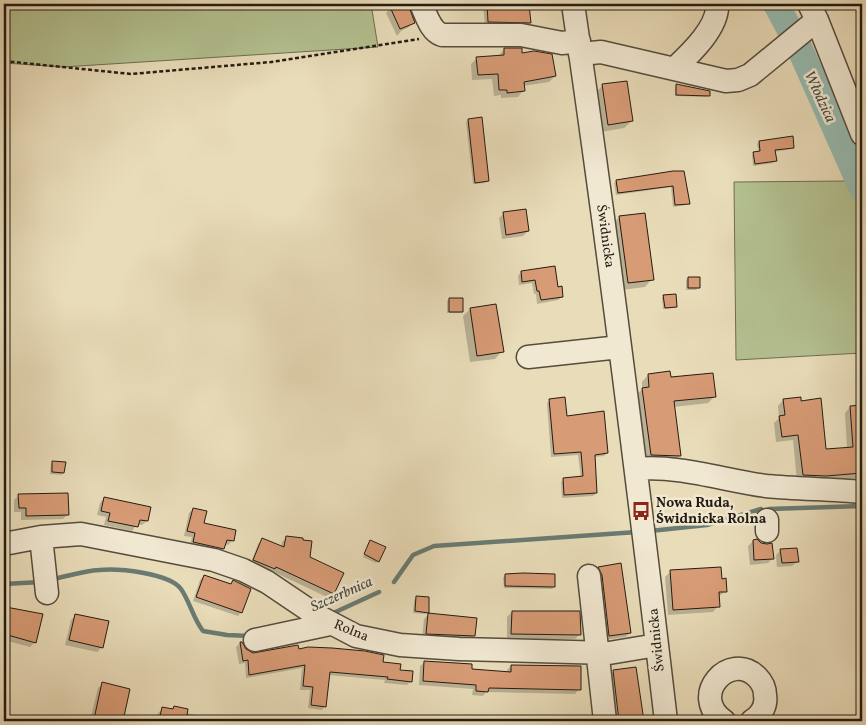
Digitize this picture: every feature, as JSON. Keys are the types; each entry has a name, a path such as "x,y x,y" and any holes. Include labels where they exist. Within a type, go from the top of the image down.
{"street":[{"path":"420,4 432,29 442,35 521,35 726,81 738,80 750,75 783,50 813,16 862,134"},
{"name":"Świdnicka","path":"573,4 636,469 666,721"},
{"path":"674,69 691,53 713,23 717,4"},
{"path":"528,357 620,347"},
{"path":"636,469 653,467 693,472 766,510 862,492"},
{"name":"Rolna","path":"4,544 41,536 81,534 214,560 243,570 267,582 323,620 356,636 400,645 459,649 597,653 609,653 657,645"},
{"path":"41,536 46,582"},
{"path":"589,576 605,721"},
{"path":"255,640 323,620"},
{"path":"724,721 711,706 710,696 717,678 734,669 750,672 756,676 764,687 766,700 764,707 761,713 752,721"}],"path":[{"path":"4,61 131,74 271,62 442,35"}],"green space":[{"path":"4,4 371,4 378,47 63,67 4,63"},
{"path":"848,181 862,192 862,353 736,360 734,182"}],"building":[{"path":"396,4 408,4 415,23 400,29 390,7"},
{"path":"487,4 529,4 531,23 488,22"},
{"path":"504,48 522,48 522,53 534,51 552,54 556,76 524,82 525,91 507,93 507,90 499,90 498,74 478,75 476,57 504,55"},
{"path":"627,81 633,121 608,125 602,84"},
{"path":"676,84 710,91 710,96 676,95"},
{"path":"482,117 489,181 475,183 468,119"},
{"path":"793,136 794,148 775,150 777,161 755,164 753,152 760,151 759,141"},
{"path":"684,171 690,204 675,205 673,186 618,193 616,180"},
{"path":"526,209 529,231 506,235 503,212"},
{"path":"645,213 654,280 628,283 619,216"},
{"path":"555,266 558,287 562,286 563,297 541,300 535,280 522,282 521,271"},
{"path":"688,277 700,277 700,288 688,288"},
{"path":"676,294 677,307 665,308 663,295"},
{"path":"449,298 463,298 463,312 449,312"},
{"path":"496,304 504,352 477,356 470,308"},
{"path":"670,371 671,377 713,373 716,397 674,401 681,456 651,455 642,388 649,387 648,374"},
{"path":"565,397 567,416 604,411 608,453 595,455 597,493 564,495 563,478 583,476 581,452 554,454 549,399"},
{"path":"801,397 801,401 821,398 826,449 853,447 850,406 862,405 862,473 826,476 803,475 798,435 782,437 779,416 785,415 783,399"},
{"path":"52,461 66,462 64,473 52,472"},
{"path":"68,493 69,515 26,516 26,508 19,508 18,494"},
{"path":"104,497 151,507 148,521 140,520 138,527 108,521 110,513 101,511"},
{"path":"193,508 207,511 204,523 236,530 234,541 227,540 224,549 193,542 195,533 187,531"},
{"path":"286,536 312,541 310,557 344,573 334,594 276,567 275,569 253,560 262,538 284,547"},
{"path":"757,539 761,543 772,543 774,559 754,560 753,540"},
{"path":"370,540 386,547 379,562 364,554"},
{"path":"797,548 799,562 782,563 780,549"},
{"path":"621,563 631,633 609,636 602,575 598,567"},
{"path":"721,567 722,579 726,578 727,592 719,592 720,607 673,610 670,570"},
{"path":"505,574 555,574 555,587 505,586"},
{"path":"204,575 231,584 233,580 251,589 242,613 196,597"},
{"path":"416,596 429,597 429,613 415,611"},
{"path":"6,607 43,614 36,643 4,634"},
{"path":"512,611 580,611 581,635 511,634"},
{"path":"428,613 477,618 475,636 426,634"},
{"path":"75,614 109,621 103,648 69,640"},
{"path":"240,642 253,653 298,645 299,649 308,647 332,648 384,655 383,662 401,664 400,670 413,671 412,682 387,679 388,677 330,672 326,707 311,705 313,687 303,686 305,665 249,675 248,660 243,661"},
{"path":"424,661 472,664 472,669 511,672 511,665 581,666 581,690 489,688 488,692 476,691 476,685 423,681"},
{"path":"636,667 644,721 619,721 613,670"},
{"path":"102,682 130,689 123,721 94,719"},
{"path":"174,706 188,709 186,721 159,721 162,707 173,709"}],"waterway":[{"name":"Włodzica","path":"776,4 799,47 862,189"},
{"name":"Szczerbnica","path":"769,509 862,506"},
{"name":"Szczerbnica","path":"650,531 707,525 761,509"},
{"name":"Szczerbnica","path":"394,582 413,555 434,546 637,532"},
{"name":"Szczerbnica","path":"53,579 88,571 107,570 155,575 166,579 181,589 203,631 250,636"},
{"name":"Szczerbnica","path":"4,584 41,582"},
{"name":"Szczerbnica","path":"329,615 379,592"}],"place":[{"name":"Nowa Ruda, Świdnicka Rolna","path":"641,511"}]}
